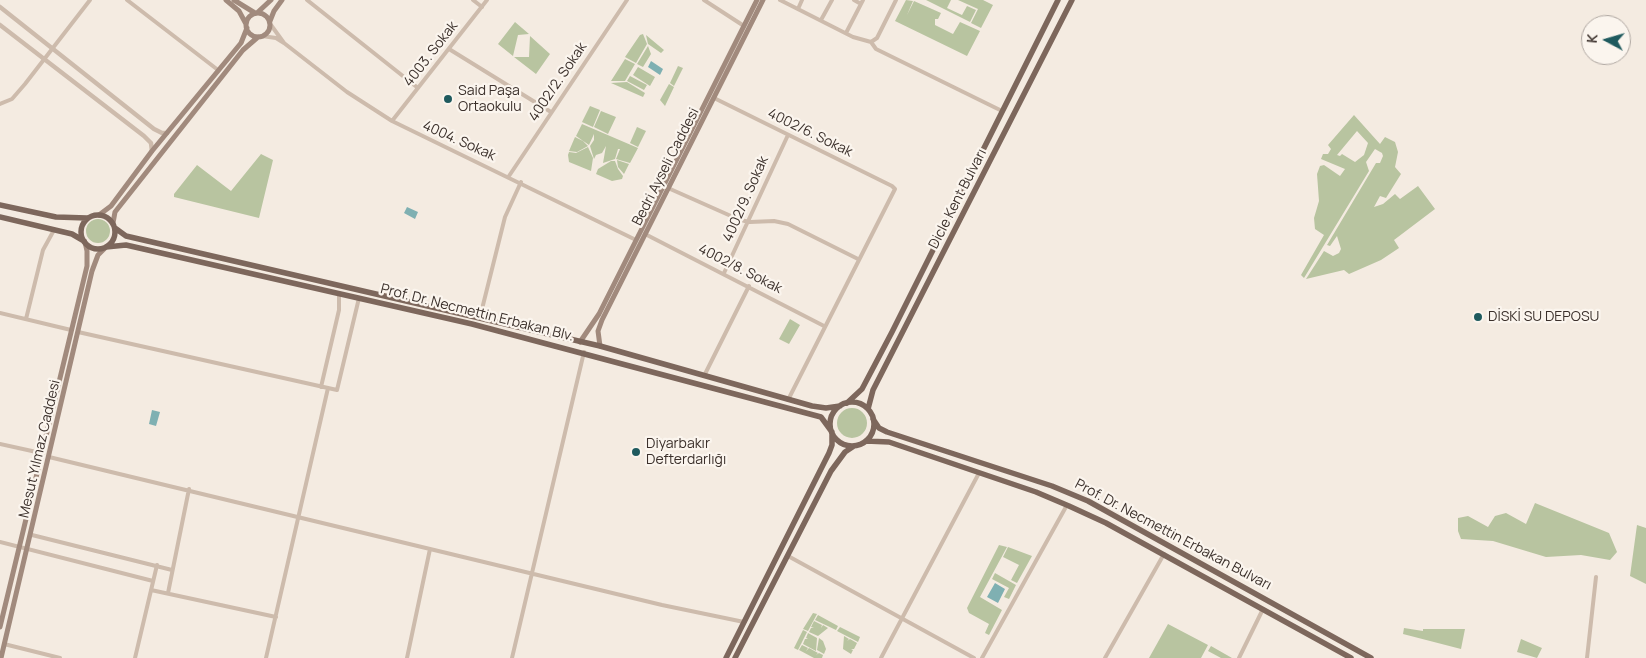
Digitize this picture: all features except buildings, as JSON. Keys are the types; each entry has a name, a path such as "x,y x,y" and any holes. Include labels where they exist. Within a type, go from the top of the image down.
{"main road":[{"path":"226,0 238,12 251,34 260,37"},
{"path":"234,0 266,15 270,23"},
{"path":"0,205 56,217 77,219 99,215 111,206 152,151 241,43 248,17 271,0"},
{"path":"0,218 79,237 94,248 106,247 114,239 115,212 243,50 268,32 274,11 282,0"},
{"name":"Bedri Ayseli Caddesi","path":"580,342 599,314 757,0"},
{"name":"Bedri Ayseli Caddesi","path":"600,346 598,332 602,320 763,0"},
{"name":"Dicle Kent Bulvarı","path":"847,403 862,389 1058,0"},
{"name":"Dicle Kent Bulvarı","path":"868,409 873,390 1072,0"},
{"path":"99,215 114,225"},
{"path":"85,242 81,231 89,217"},
{"name":"Prof. Dr. Necmettin Erbakan Blv.","path":"114,225 126,236 600,346 788,400 826,408 840,406"},
{"name":"Mesut Yılmaz Caddesi","path":"0,627 86,266 87,250 85,242"},
{"name":"Prof. Dr. Necmettin Erbakan Blv.","path":"106,247 126,245 472,324 584,352 815,414 826,422 832,432"},
{"name":"Mesut Yılmaz Caddesi","path":"1,658 32,534 92,271 98,255 106,247"},
{"path":"726,658 829,453 832,445 832,417 840,406 847,403 858,403 868,409 873,419 873,431 866,441 845,452 831,471 735,658"},
{"name":"Prof. Dr. Necmettin Erbakan Bulvarı","path":"873,419 879,428 887,432 1052,486 1088,501 1371,658"},
{"path":"832,432 841,443 854,446"},
{"name":"Prof. Dr. Necmettin Erbakan Bulvarı","path":"866,441 889,442 1036,492 1106,523 1351,658"}],"street":[{"path":"0,104 12,99 90,0"},
{"path":"127,0 218,70"},
{"path":"307,0 418,88"},
{"path":"472,0 482,7"},
{"name":"4003. Sokak","path":"392,121 487,0"},
{"name":"4002/2. Sokak","path":"509,176 627,0"},
{"path":"704,0 744,26"},
{"path":"780,0 862,41 872,42 877,38 896,0"},
{"path":"798,9 802,0"},
{"path":"821,20 832,0"},
{"path":"846,33 862,2 854,0"},
{"path":"0,7 154,129 167,133"},
{"path":"270,23 284,43"},
{"path":"0,25 144,136 151,143 152,151"},
{"path":"260,37 276,38 284,43"},
{"path":"872,42 876,48 1002,111"},
{"name":"4004. Sokak","path":"284,43 360,101 392,121 509,176 636,240"},
{"path":"449,49 551,112"},
{"name":"4002/6. Sokak","path":"714,98 895,189 858,259"},
{"name":"4002/9. Sokak","path":"724,273 788,135"},
{"path":"480,318 506,217 521,182"},
{"path":"668,188 748,222 774,221 788,224 858,259 788,400"},
{"path":"26,319 43,250 54,230"},
{"name":"4002/8. Sokak","path":"645,234 824,326"},
{"path":"704,376 749,286"},
{"path":"321,387 339,310 340,294"},
{"path":"78,332 337,390 359,298"},
{"path":"0,313 71,330"},
{"path":"512,658 584,352"},
{"path":"266,658 328,388"},
{"path":"0,444 41,452"},
{"path":"49,456 532,574 744,622"},
{"path":"881,658 979,473"},
{"path":"168,593 189,489"},
{"path":"982,658 1067,506"},
{"path":"32,534 172,570"},
{"path":"0,542 153,581"},
{"path":"406,658 430,548"},
{"path":"1105,658 1164,554"},
{"path":"788,556 974,658"},
{"path":"135,658 157,565"},
{"path":"1586,658 1596,577"},
{"path":"151,590 276,617"},
{"path":"1239,658 1262,609"},
{"path":"4,644 60,658"}],"green space":[{"path":"906,0 913,1 907,15 914,1 941,13 938,19 935,19 935,25 953,34 960,22 980,31 967,56 895,21"},
{"path":"926,0 951,0 947,8 962,15 967,6 976,10 970,22"},
{"path":"958,0 983,0 993,5 981,28 971,23 978,9"},
{"path":"515,22 529,34 518,35 513,56 498,44"},
{"path":"643,34 647,44 636,63 625,57 640,35"},
{"path":"646,35 664,50 661,53 648,44"},
{"path":"530,36 550,54 536,74 514,57 529,57"},
{"path":"648,46 651,54 643,67 637,64"},
{"path":"625,59 635,64 625,81 611,81"},
{"path":"678,66 683,68 674,86 670,83"},
{"path":"638,67 655,77 650,86 633,75"},
{"path":"630,76 647,85 644,90 627,81"},
{"path":"627,82 645,93 643,97 611,83"},
{"path":"669,84 674,87 665,106 660,100"},
{"path":"590,106 600,110 593,127 582,122"},
{"path":"601,111 616,117 608,134 594,127"},
{"path":"1354,115 1380,144 1385,137 1395,142 1398,152 1395,167 1401,174 1386,198 1380,196 1374,207 1383,204 1395,194 1400,199 1418,186 1435,209 1394,240 1399,248 1381,260 1349,274 1344,270 1306,279 1324,251 1333,256 1339,253 1341,249 1337,236 1330,246 1327,245 1376,163 1380,163 1383,156 1382,153 1375,149 1366,162 1369,171 1304,278 1301,275 1324,235 1315,229 1314,218 1319,201 1317,174 1320,166 1324,165 1340,176 1345,169 1321,159 1323,154 1328,154 1331,149 1328,145","holes":["1357,131 1368,143 1364,155 1355,162 1342,154 1340,156 1337,155"]},
{"path":"582,124 638,148 630,163 616,159 620,149 618,149 615,159 603,163 606,146 602,153 596,155 594,159 590,146 594,140 594,134 589,145 576,136"},
{"path":"637,127 646,131 638,147 630,143"},
{"path":"575,137 588,146 577,152 569,151"},
{"path":"588,147 593,158 591,171 569,162 569,152 576,153"},
{"path":"261,154 273,160 259,218 174,197 174,194 197,165 231,191"},
{"path":"617,160 629,164 624,174 618,167"},
{"path":"611,161 615,161 623,176 622,179 612,181 596,174 598,169"},
{"path":"98,219 106,223 110,231 106,239 98,243 90,239 86,231 90,223"},
{"path":"790,319 800,325 789,344 779,339"},
{"path":"852,408 863,412 867,423 863,434 852,438 841,434 837,423 841,412"},
{"path":"1535,503 1609,533 1617,552 1610,560 1581,555 1546,557 1493,541 1461,539 1458,531 1458,518 1468,516 1488,527 1495,516 1506,513 1526,524"},
{"path":"1637,525 1646,528 1646,584 1630,576"},
{"path":"999,545 1007,547 980,597 1002,610 989,635 985,633 989,624 969,613 967,608"},
{"path":"1008,547 1032,556 1017,583 1011,580 1019,565 1003,557"},
{"path":"995,573 1016,585 1009,599 1004,597 1009,588 992,579"},
{"path":"813,613 817,614 808,631 803,629"},
{"path":"818,615 838,626 836,630 815,620"},
{"path":"814,621 822,625 821,628 823,625 828,628 818,636 809,632 811,628 814,628 811,627"},
{"path":"1168,624 1208,645 1201,658 1149,658"},
{"path":"840,627 860,637 858,642 837,631"},
{"path":"1404,628 1423,631 1423,629 1465,629 1461,649 1403,634"},
{"path":"803,630 807,632 798,650 794,648"},
{"path":"808,633 817,638 816,651 803,644 805,639 808,639 806,638"},
{"path":"844,636 849,639 847,641 850,639 857,643 854,649 851,649 853,650 851,654 843,649"},
{"path":"819,638 823,641 826,649 824,654 817,650"},
{"path":"1521,639 1542,648 1537,658 1517,652"},
{"path":"802,645 808,648 806,651 809,648 818,653 816,655 819,653 823,655 822,658 814,658 799,650"},
{"path":"1211,646 1232,658 1221,658 1208,651"}],"water":[{"path":"651,61 663,69 660,75 648,67"},
{"path":"407,207 418,212 415,219 404,213"},
{"path":"152,410 160,412 156,426 149,424"},
{"path":"995,583 1005,589 998,603 987,597"}],"place":[{"name":"Said Paşa Ortaokulu","path":"448,99"},
{"name":"DİSKİ SU DEPOSU","path":"1478,317"},
{"name":"Diyarbakır Defterdarlığı","path":"636,452"}]}
